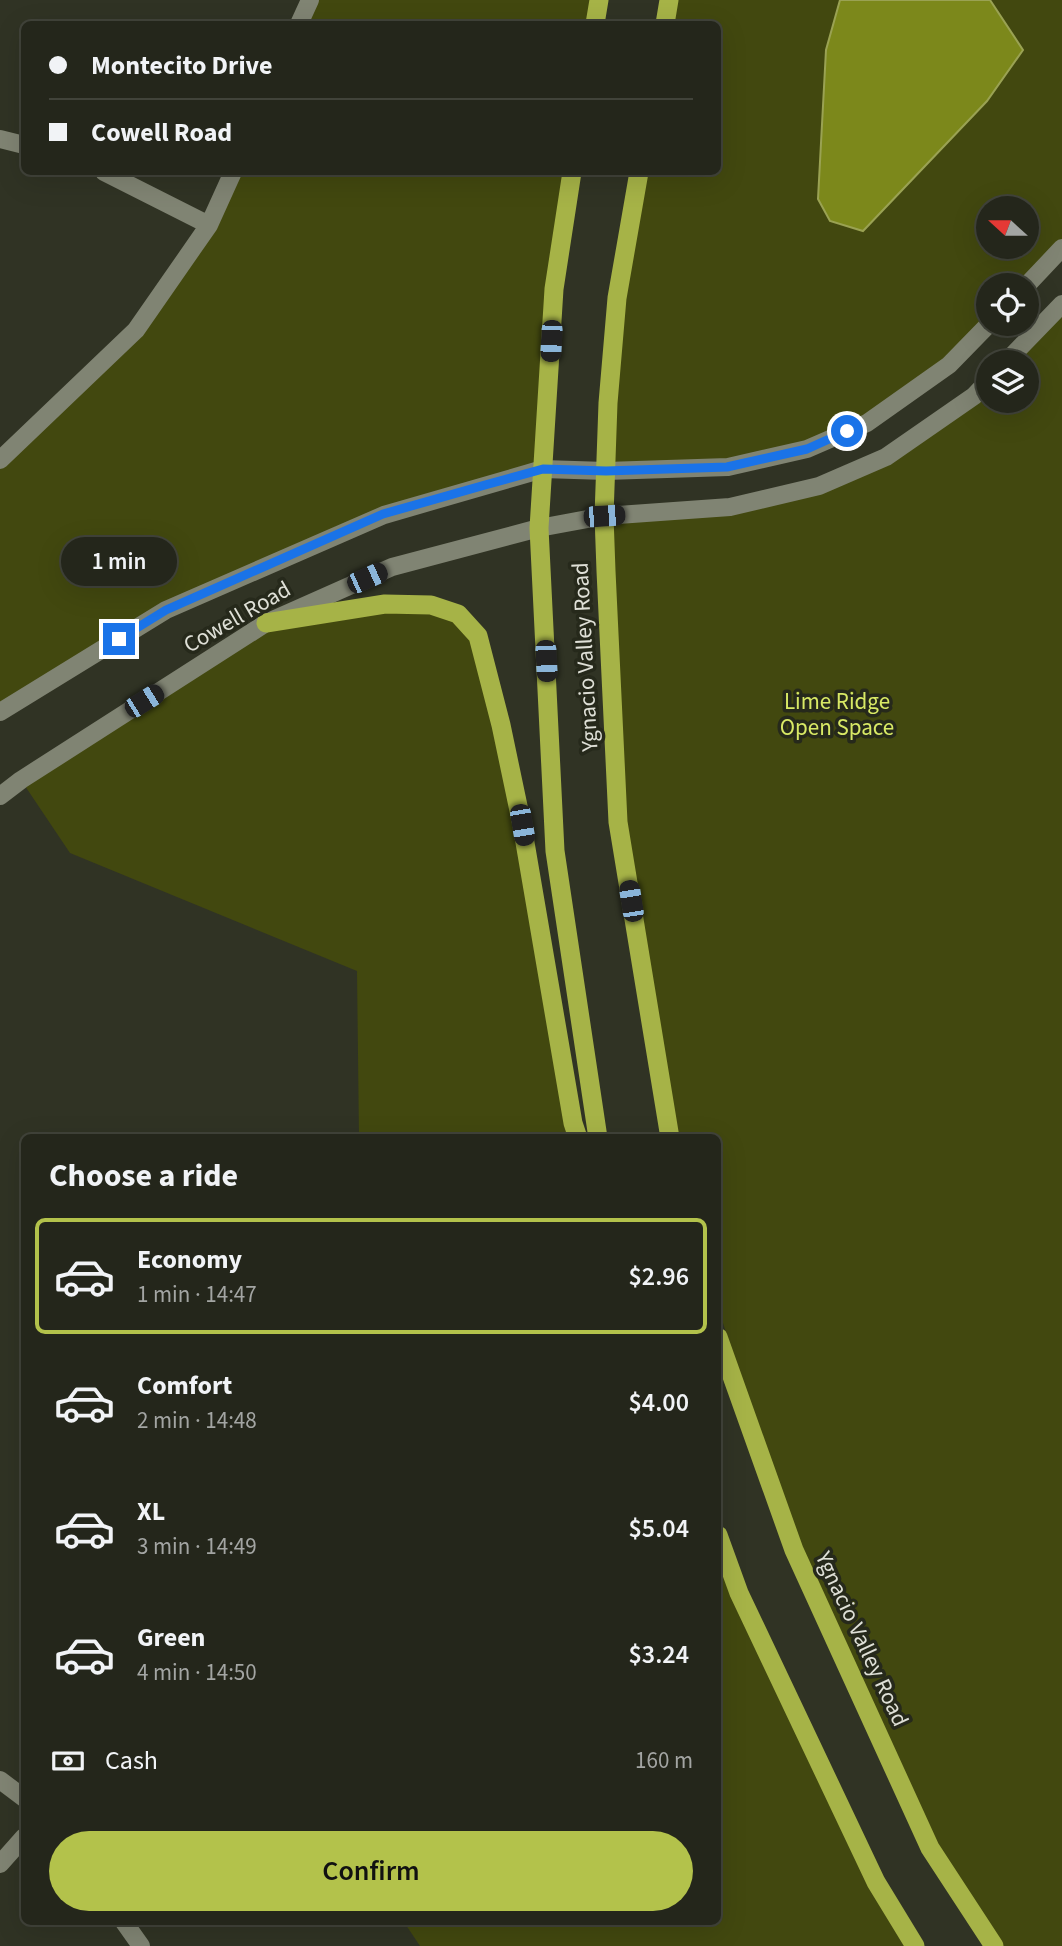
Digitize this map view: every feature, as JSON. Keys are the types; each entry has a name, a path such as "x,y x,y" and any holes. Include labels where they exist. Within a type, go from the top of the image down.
{"highway":[{"path":"596,21 599,0"},
{"path":"666,21 669,0"},
{"name":"Ygnacio Valley Road","path":"572,175 554,289 539,528 555,851 597,1134"},
{"name":"Ygnacio Valley Road","path":"638,175 617,298 608,403 604,516 618,822 669,1134"},
{"path":"266,623 385,604 431,605 458,614 478,636 511,771 577,1134"},
{"name":"Ygnacio Valley Road","path":"721,1345 805,1575 930,1848 994,1946"},
{"path":"721,1543 739,1593 876,1882 915,1946"}],"street":[{"path":"300,21 310,0"},
{"path":"0,139 21,144"},
{"path":"110,175 209,225"},
{"path":"0,460 136,330 209,225 232,175"},
{"path":"1038,273 1062,248"},
{"path":"1018,350 1062,304"},
{"name":"Cowell Road","path":"0,712 166,610 383,514 543,469 606,471 727,467 807,449 867,423 949,365 977,336"},
{"name":"Cowell Road","path":"0,796 266,623 392,567 539,528 604,516 730,507 819,486 886,457 976,394"},
{"path":"0,1780 21,1796"},
{"path":"0,1864 21,1840"},
{"path":"126,1925 141,1946"}],"green space":[{"path":"310,0 599,0 596,21 300,21"},
{"path":"669,0 840,0 826,50 863,231 987,101 1023,50 990,0 1062,0 1062,248 1038,273 976,273 976,335 867,423 728,467 606,471 639,175 721,175 721,21 666,21"},
{"path":"231,175 572,175 543,469 383,515 166,610 0,712 0,460 136,330"},
{"name":"Lime Ridge Open Space","path":"1062,304 1062,1946 994,1946 930,1848 794,1550 721,1317 721,1134 670,1134 618,822 604,516 730,507 886,457 976,390 976,413 1039,413 1039,350 1018,350 1031,336 1039,336 1039,328"},
{"path":"431,605 478,636 577,1134 359,1134 357,971 70,853 21,780 266,623"},
{"path":"721,1541 915,1946 420,1946 406,1925 721,1925"}],"shaded area":[{"path":"840,0 990,0 1023,50 987,101 863,231 830,221 818,199 826,50"}],"route":[{"path":"119,639 166,610 383,514 543,469 606,471 727,467 807,449 847,431"}]}
